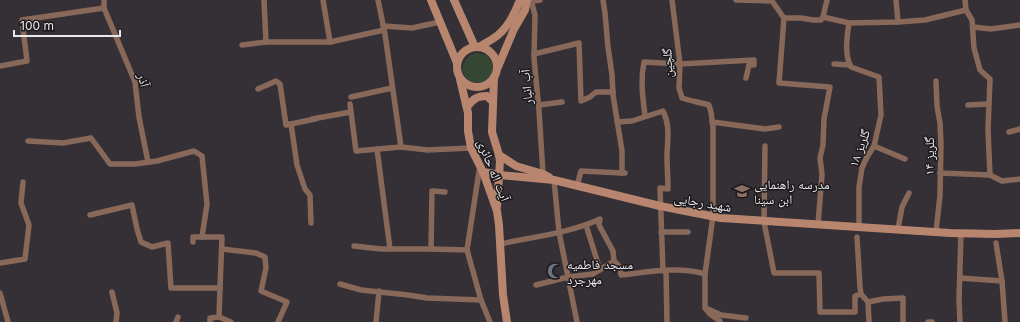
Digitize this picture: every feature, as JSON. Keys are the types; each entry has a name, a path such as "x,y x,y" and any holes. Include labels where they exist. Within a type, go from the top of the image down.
{"street":[{"name":"آذر","path":"104,0 104,8 135,82 139,117 148,162"},
{"path":"264,0 266,42"},
{"path":"323,0 330,42"},
{"path":"378,0 384,28 401,147"},
{"path":"431,0 457,63"},
{"path":"454,0 477,47"},
{"path":"524,0 525,10 514,29 494,77 490,82 483,86 475,87 466,84 460,79 457,71 457,63 460,55 467,49 477,47 497,35 506,27 524,0"},
{"path":"524,0 540,0"},
{"name":"آب انبار","path":"524,0 532,4 535,15 534,54 543,174"},
{"path":"577,186 581,171 623,173 622,151 613,92 603,0"},
{"name":"گلچین","path":"672,0 680,64 679,88 682,98 708,105 711,112 712,122"},
{"path":"736,0 772,1 784,18 779,83 830,87 824,119 823,145 820,158 822,174 818,225"},
{"path":"784,18 821,20 827,0"},
{"path":"896,0 898,22"},
{"path":"965,0 966,10 972,20 974,48 980,70 990,79 988,130 990,175"},
{"path":"0,66 27,61 22,20 104,8"},
{"path":"823,17 849,23 898,22 925,20 966,10"},
{"path":"242,45 266,42 330,42 384,28 412,28 440,22"},
{"path":"834,64 850,64 848,61 847,51 849,23"},
{"path":"973,27 991,29 1020,25"},
{"path":"534,54 579,44 581,101 590,97 596,92 613,92"},
{"path":"477,47 491,52 496,58 498,67"},
{"path":"645,116 642,92 644,62 680,64 754,60 754,65 749,65 746,78"},
{"name":"گلریز ۱۸","path":"850,64 851,67 880,78 880,115 874,146 862,168 859,187 859,227"},
{"name":"آیت اله حائری","path":"494,77 492,132 500,161 497,211"},
{"name":"آیت اله حائری","path":"460,79 468,113 468,131 471,148 482,169 497,211"},
{"name":"گلریز ۱۴","path":"936,81 936,106 940,123 941,144 940,195 936,232"},
{"path":"258,89 276,82 280,84 297,165 305,189 310,195 311,223"},
{"path":"351,97 392,88"},
{"path":"467,107 470,102 479,96 487,96 493,102"},
{"path":"538,105 562,102"},
{"path":"350,104 356,151 401,147 428,150 471,148"},
{"path":"968,105 989,104"},
{"path":"617,122 632,120 663,111 667,119 668,189 660,188 661,232 667,322"},
{"path":"288,124 351,112"},
{"path":"720,322 710,314 706,308 705,295 713,216 712,122 765,129 779,127"},
{"path":"1009,132 1020,129"},
{"path":"28,141 64,143 91,138 110,164 135,164 148,162 194,151 202,156 207,204 202,237"},
{"path":"765,146 764,222 774,273 819,273 820,312 856,312 855,296 862,294"},
{"path":"874,146 905,159"},
{"path":"377,149 390,249"},
{"path":"499,155 516,166 543,174 554,180"},
{"path":"490,322 481,300 466,250 482,169 500,175 554,180"},
{"path":"940,173 990,175 1002,181 1020,180"},
{"path":"554,180 559,232 577,322"},
{"name":"شهید رجایی","path":"554,180 660,206 721,218 936,232 994,234 1020,233"},
{"path":"0,263 25,259 29,225 21,203 23,182"},
{"path":"431,249 432,191 445,192"},
{"path":"898,229 902,207 909,193"},
{"path":"90,215 132,205 141,242 152,247 168,243 171,288 220,288"},
{"path":"497,211 503,295 508,322"},
{"path":"500,244 559,232 586,225 600,219 599,225 613,251 614,261 620,267 621,275 664,271 695,271 706,274"},
{"path":"586,225 600,270"},
{"path":"661,232 688,232"},
{"path":"960,233 960,322"},
{"path":"193,242 193,237 222,237 219,316"},
{"path":"857,237 860,287 862,294 868,302 869,322"},
{"path":"996,243 1002,281 1005,322"},
{"path":"354,246 390,249 466,250"},
{"path":"222,250 256,253 264,257 266,268 261,292 287,302 278,322"},
{"path":"536,286 568,277 593,274 614,261"},
{"path":"960,278 1002,281"},
{"path":"340,284 361,290 427,298 481,300"},
{"path":"376,322 379,291"},
{"path":"112,292 117,313 116,322"},
{"path":"0,293 8,322"},
{"path":"868,302 903,298 903,322"},
{"path":"706,308 721,315 746,318"},
{"path":"210,322 210,318 219,316 231,322"}],"green space":[{"path":"476,53 486,55 491,62 492,73 484,81 471,81 466,78 464,73 464,62"}],"place":[{"name":"مدرسه راهنمایی ابن سینا","path":"742,191"},
{"name":"مسجد فاطمیه مهرجرد","path":"555,271"}]}
